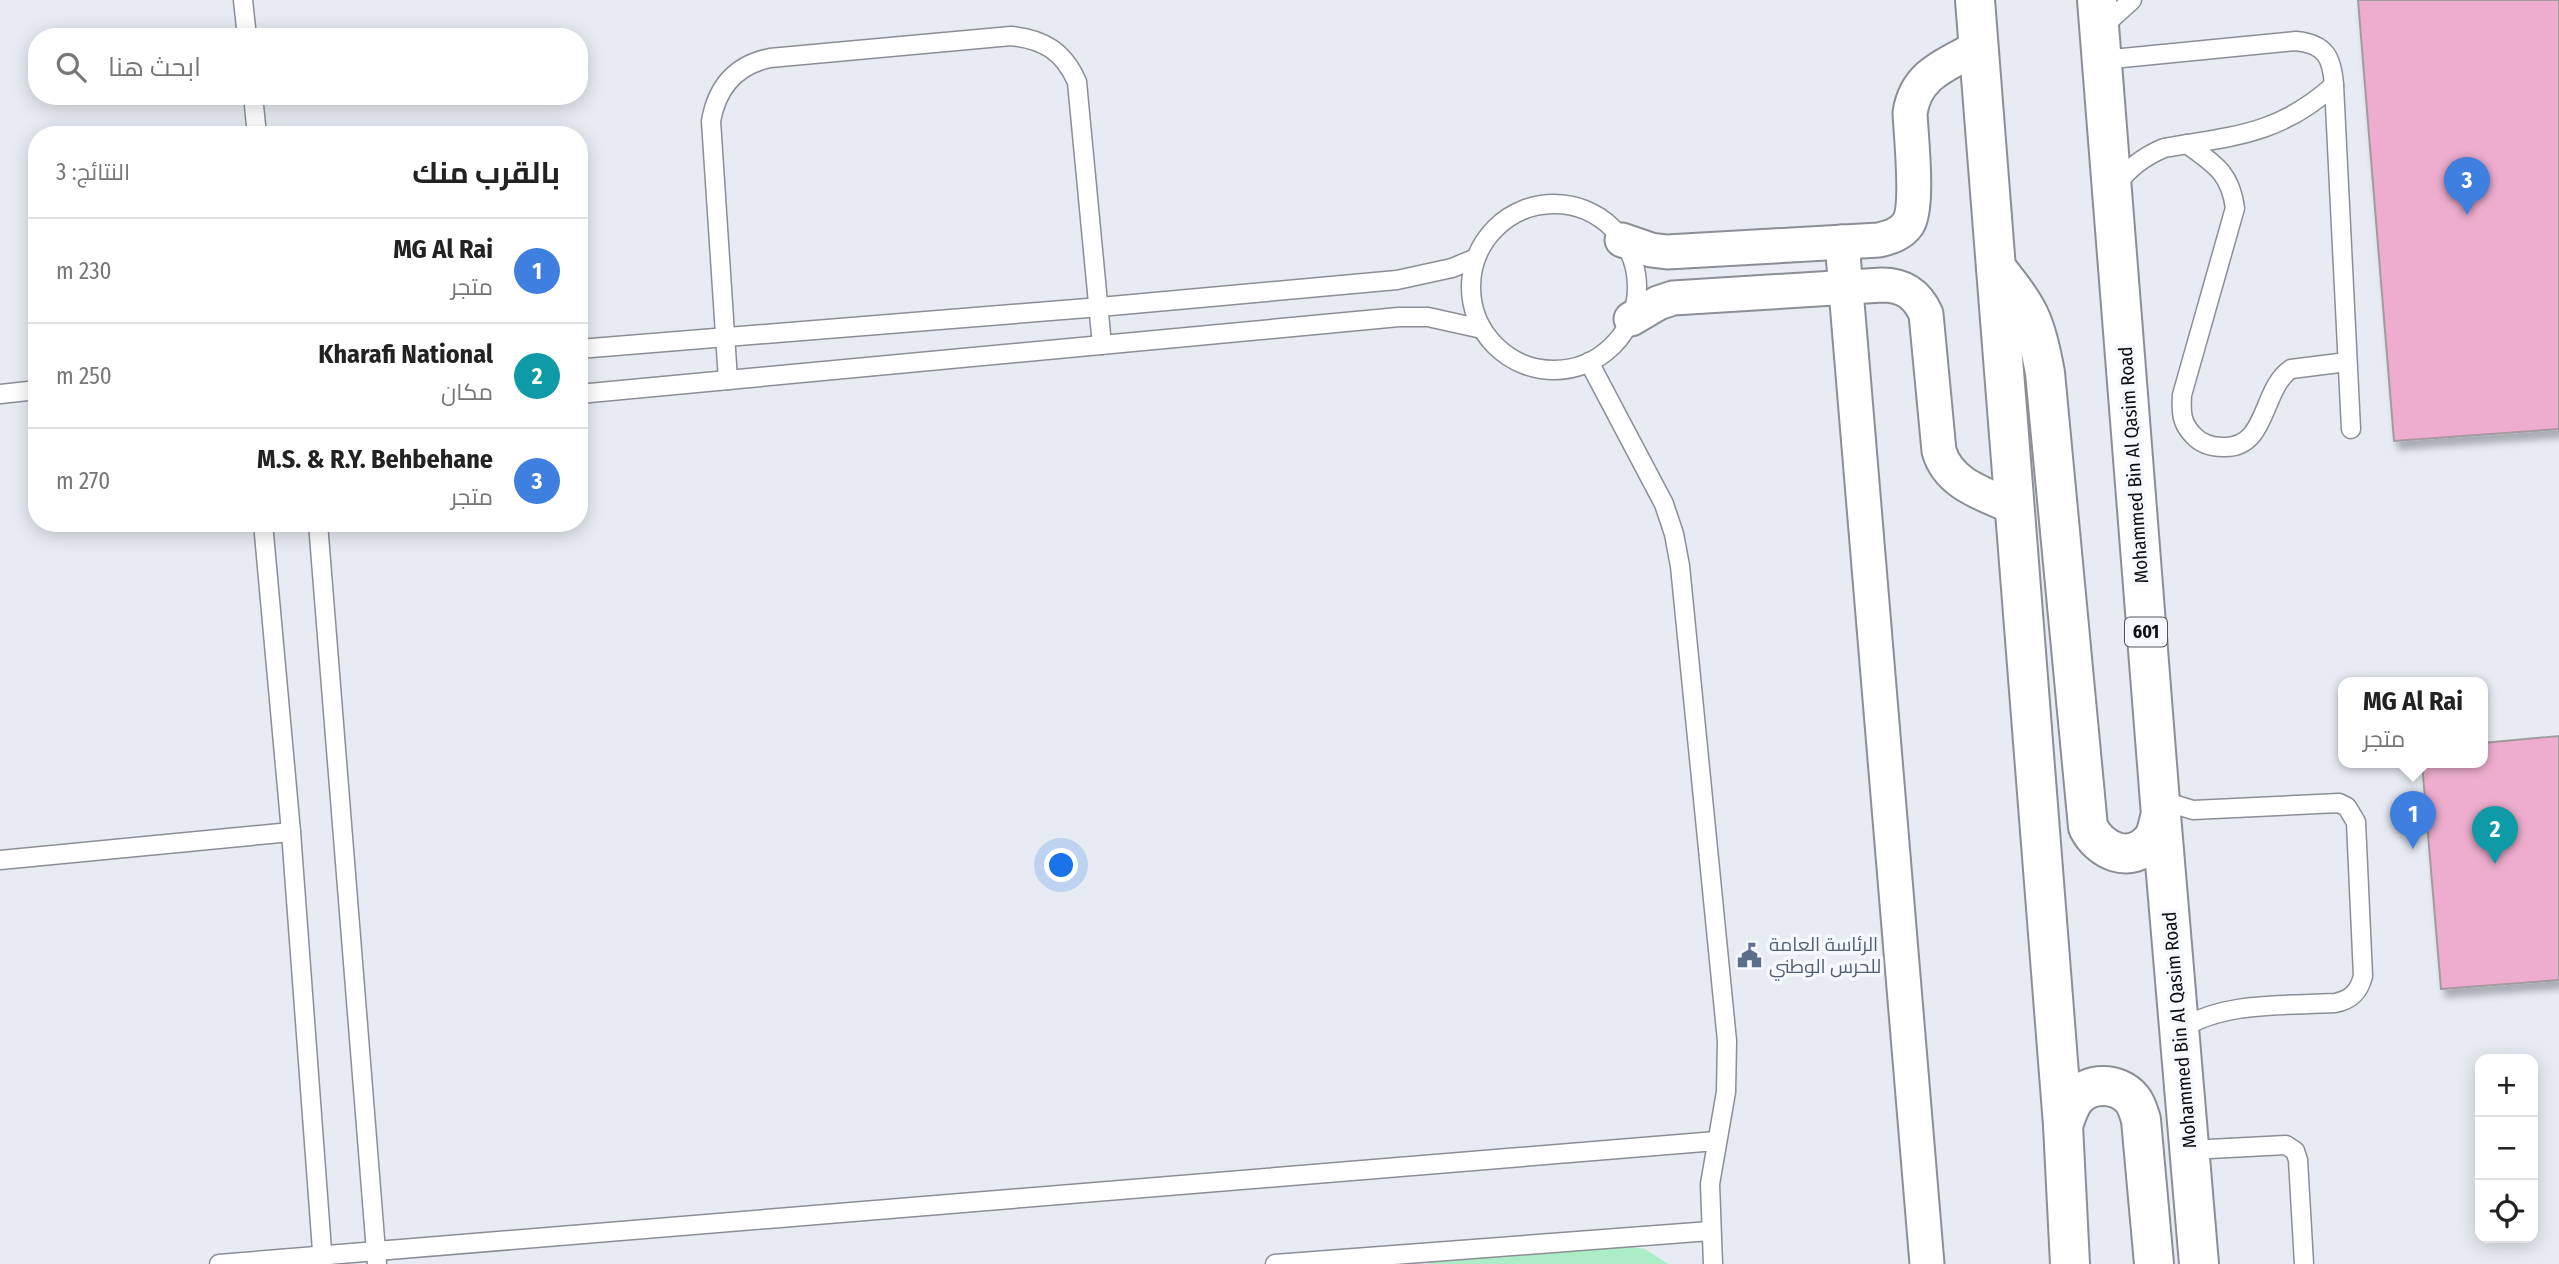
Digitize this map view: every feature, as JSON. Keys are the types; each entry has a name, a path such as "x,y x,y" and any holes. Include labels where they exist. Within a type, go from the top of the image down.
{"main road":[{"path":"1975,0 2063,1125 2070,1264"},
{"name":"Mohammed Bin Al Qasim Road","path":"2099,30 2199,1264"},
{"path":"1996,268 2022,299 2038,331 2045,373 2088,827 2094,840 2105,849 2124,854 2142,849 2153,839 2160,808"},
{"path":"2063,1125 2075,1099 2088,1089 2105,1085 2119,1089 2134,1100 2141,1120 2154,1264"}],"street":[{"path":"1622,240 1651,250 1667,252 1891,237 1908,224 1913,207 1910,113 1912,99 1929,76 1978,47"},
{"path":"1842,242 1927,1264"},
{"path":"1631,319 1658,303 1674,298 1846,287 1894,285 1905,288 1921,304 1926,314 1939,452 1943,464 1950,475 1962,483 2015,508"}],"lane":[{"path":"243,0 246,28"},
{"path":"2099,30 2132,0"},
{"path":"2099,30 2309,42 2321,48 2329,58 2334,85 2351,429"},
{"path":"728,380 711,121 714,105 730,78 748,64 770,58 1011,36 1030,38 1046,44 1061,55 1077,82 1102,345"},
{"path":"2112,191 2124,174 2140,160 2164,148 2268,128 2294,116 2334,85"},
{"path":"254,105 256,126"},
{"path":"2187,144 2217,165 2227,178 2233,192 2235,208 2182,395 2180,411 2186,428 2197,440 2212,447 2229,447 2245,441 2258,429 2277,382 2283,375 2291,369 2347,362"},
{"path":"1534,207 1574,207 1609,225 1622,240 1635,271 1636,303 1621,337 1589,362 1569,369 1549,370 1529,366 1510,358 1494,345 1482,329 1471,293 1476,258 1499,225 1516,214 1534,207"},
{"path":"588,348 1397,280 1452,268 1476,258"},
{"path":"588,393 1399,317 1428,317 1482,329"},
{"path":"1589,362 1664,504 1674,534 1680,566 1727,1041 1726,1092 1710,1184 1713,1264"},
{"path":"0,394 28,391"},
{"path":"264,532 291,832 323,1260"},
{"path":"319,532 377,1257"},
{"path":"2160,808 2193,810 2340,803 2347,807 2357,822 2363,976 2354,995 2335,1003 2227,1010 2193,1021 2179,1030"},
{"path":"0,860 291,832"},
{"path":"219,1264 377,1257 1716,1141"},
{"path":"2190,1150 2286,1145 2295,1151 2298,1160 2304,1264"},
{"path":"1275,1264 1392,1260 1710,1231"}],"green space":[{"path":"1625,1246 1645,1249 1668,1264 1427,1264 1433,1258"}],"building":[{"path":"2358,0 2559,0 2559,429 2394,441"},
{"path":"2559,736 2559,980 2441,989 2422,768 2488,768 2488,743"}],"place":[{"name":"M.S. & R.Y. Behbehane","path":"2467,215"},
{"name":"MG Al Rai","path":"2413,849"},
{"name":"Kharafi National","path":"2495,864"},
{"name":"الرئاسة العامة للحرس الوطني","path":"1749,955"}]}
